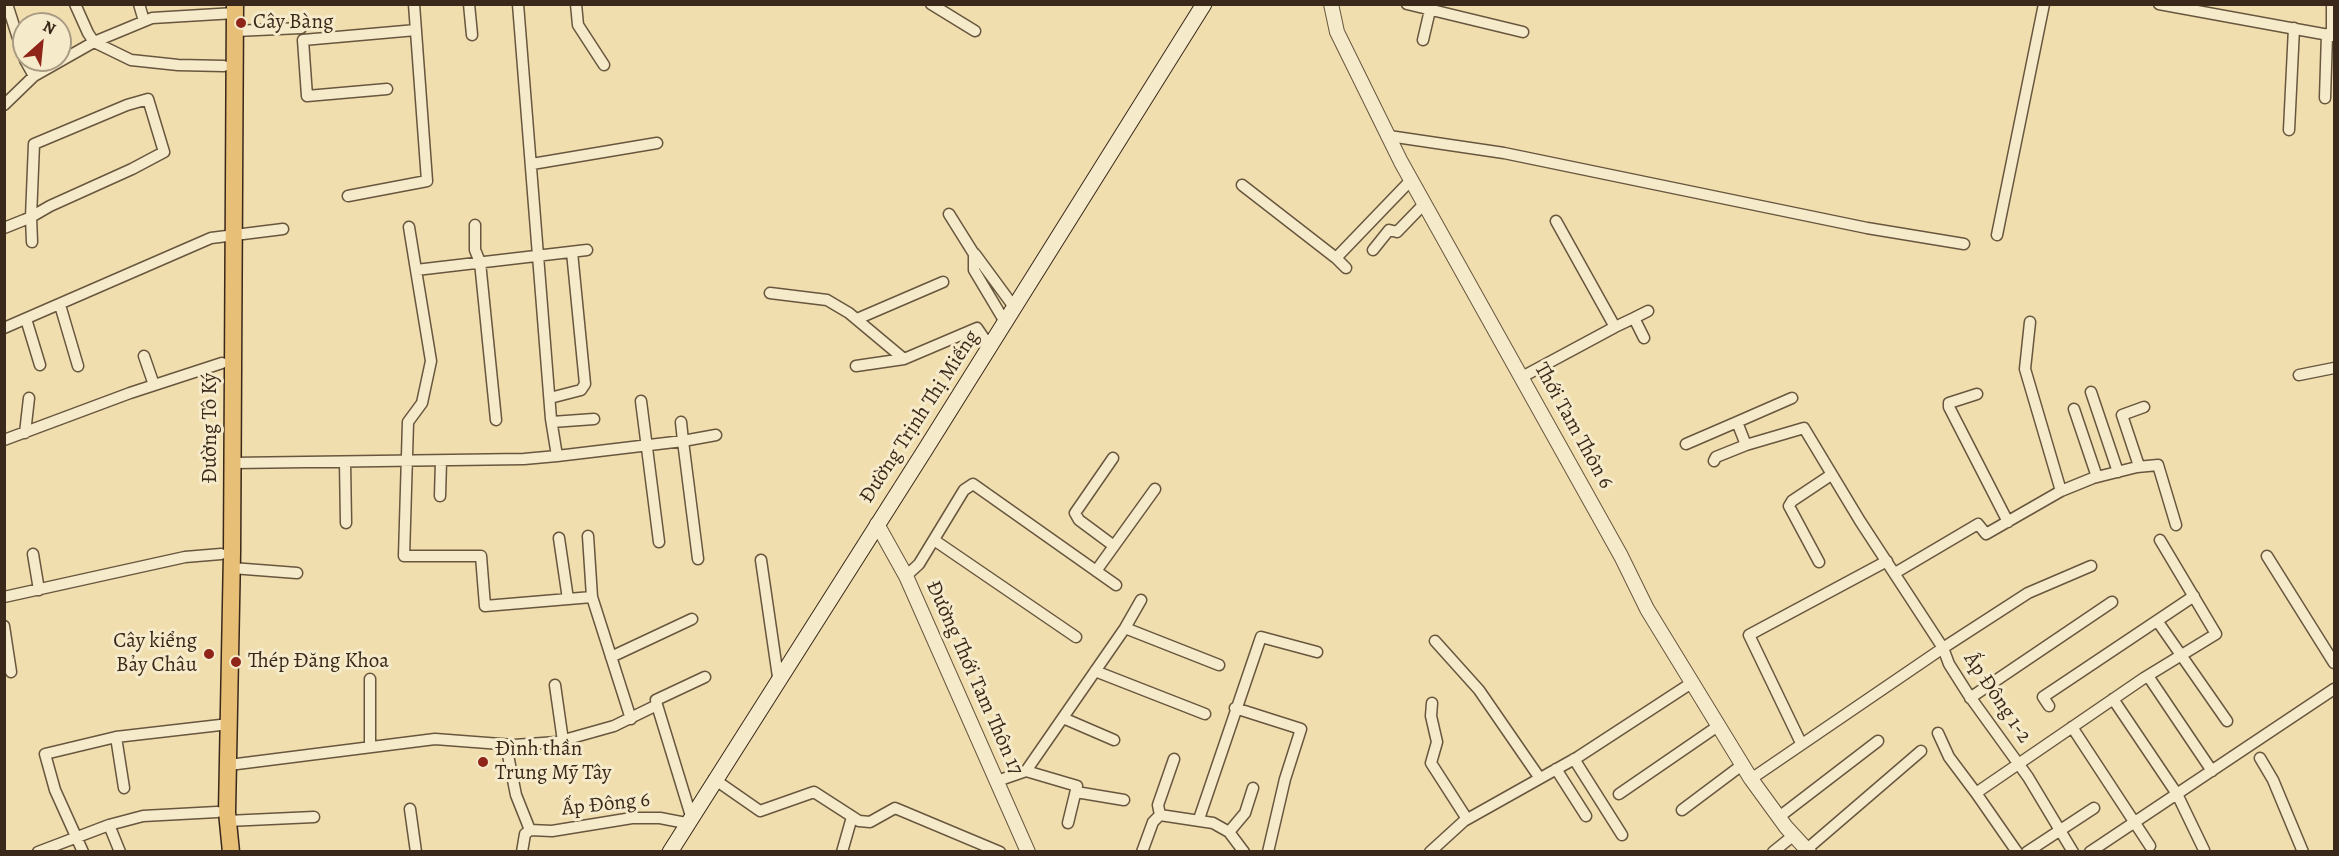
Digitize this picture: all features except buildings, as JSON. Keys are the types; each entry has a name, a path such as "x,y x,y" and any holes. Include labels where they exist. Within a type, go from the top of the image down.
{"main road":[{"name":"Đường Trịnh Thị Miếng","path":"670,852 688,819 990,347 1204,4"},
{"name":"Đường Tô Ký","path":"224,724 221,554 222,363 229,236 235,31 229,9"},
{"name":"Đường Tô Ký","path":"220,852 232,568 233,463 224,66 229,9"},
{"name":"Đường Tô Ký","path":"222,816 231,852"}],"street":[{"path":"7,4 12,19"},
{"path":"75,4 94,42 131,60 178,65 224,66"},
{"path":"139,4 144,21"},
{"path":"348,196 427,181 414,4"},
{"path":"469,4 472,35"},
{"path":"518,4 552,422 557,456"},
{"path":"576,4 578,25 604,65"},
{"path":"931,4 975,31"},
{"name":"Thới Tam Thôn 6","path":"1331,4 1337,32 1411,180 1621,556 1647,609 1750,778 1779,817 1808,850"},
{"path":"1407,4 1523,32"},
{"path":"1997,235 2044,4"},
{"path":"2159,4 2331,35"},
{"path":"2325,98 2332,4"},
{"path":"4,105 34,76 94,42 152,18 229,9"},
{"path":"1423,40 1430,10"},
{"path":"235,31 301,28"},
{"path":"2289,130 2294,28"},
{"path":"387,89 307,96 303,40 416,30"},
{"path":"32,72 34,76"},
{"path":"4,228 31,216 164,152 148,99 127,105 34,144 31,216 32,242"},
{"path":"1389,136 1504,153 1867,228 1964,244"},
{"path":"532,164 657,143"},
{"path":"1336,258 1411,180"},
{"path":"1242,185 1346,268"},
{"path":"1373,250 1389,230 1397,232 1400,230 1425,203"},
{"path":"949,214 974,254 1014,307"},
{"path":"1556,221 1615,327"},
{"path":"475,225 475,250 480,262 496,420"},
{"path":"409,227 431,361 422,403 408,422 405,556 481,556 486,606 592,597"},
{"path":"4,328 211,238 283,229"},
{"path":"416,270 587,250"},
{"path":"550,398 581,390 585,384 572,252"},
{"path":"974,254 974,270 1005,322"},
{"path":"856,319 943,282"},
{"path":"770,293 827,300 856,319 904,358"},
{"path":"60,305 78,366"},
{"path":"1522,377 1648,311"},
{"path":"1634,318 1644,338"},
{"path":"26,319 40,365"},
{"path":"2030,322 2025,369 2061,491"},
{"path":"856,366 904,358 977,328 990,347"},
{"path":"144,356 154,385"},
{"path":"4,440 154,385 222,363"},
{"path":"2299,375 2334,368"},
{"path":"2091,392 2118,472"},
{"path":"1977,394 1949,403 1949,407 2008,522"},
{"path":"25,433 29,398"},
{"path":"1686,444 1792,399"},
{"path":"641,401 659,542"},
{"path":"2139,466 2122,415 2144,407"},
{"path":"2074,409 2097,477"},
{"path":"552,422 594,419"},
{"path":"681,422 698,559"},
{"path":"1737,422 1746,445"},
{"path":"1714,461 1716,457 1746,445 1804,428 1831,475 1943,648 1750,778"},
{"path":"233,463 524,459 683,441 716,435"},
{"path":"1113,458 1075,513 1079,520 1114,546"},
{"path":"440,496 441,461"},
{"path":"345,462 346,523"},
{"path":"1894,573 1978,524 1986,534 2061,491 2097,477 2139,466 2158,465 2176,525"},
{"path":"1819,562 1789,506 1792,501 1831,475"},
{"path":"906,576 920,564 964,489 973,484 1116,585"},
{"path":"1096,571 1155,489"},
{"name":"Đường Thới Tam Thôn 17","path":"877,524 906,576 1028,852"},
{"path":"588,536 592,597 631,719"},
{"path":"559,538 568,599"},
{"path":"934,540 1076,637"},
{"path":"1976,793 2148,676 2216,634 2160,540"},
{"path":"33,554 39,590"},
{"path":"4,597 185,557 221,554"},
{"path":"2267,556 2334,663"},
{"path":"760,560 778,677"},
{"path":"1802,743 1749,635 1887,561"},
{"name":"Ấp Đông 1-2","path":"2073,852 2018,763 1970,698 1949,664 1943,648 2028,593 2091,566"},
{"path":"232,568 297,573"},
{"path":"2049,706 2043,697 2194,596"},
{"path":"1026,771 1125,628 1141,600"},
{"path":"1970,698 2112,602"},
{"path":"611,657 692,619"},
{"path":"2158,622 2227,721"},
{"path":"4,626 11,672"},
{"path":"1125,628 1219,665"},
{"path":"1199,819 1261,636 1317,652"},
{"path":"1435,641 1479,690 1539,777"},
{"path":"1095,671 1204,714"},
{"path":"2148,676 2212,771"},
{"path":"688,819 656,700 705,677"},
{"path":"370,679 370,745"},
{"path":"1430,852 1467,819 1574,759 1693,682"},
{"path":"555,685 563,741"},
{"path":"2090,852 2334,689"},
{"path":"2114,699 2177,794 2204,850"},
{"path":"1432,704 1431,716 1437,742 1431,763 1467,819"},
{"path":"223,766 370,745 435,739 506,745 563,741 631,719 657,705"},
{"path":"1235,708 1301,729 1285,779 1268,852"},
{"path":"1063,718 1114,740"},
{"path":"82,852 55,790 45,754 116,737 224,724"},
{"path":"1619,794 1718,726"},
{"path":"2072,727 2150,846"},
{"path":"1938,733 1949,757 2018,852"},
{"path":"116,737 124,788"},
{"path":"1779,817 1878,741"},
{"path":"506,745 516,795 530,830 525,834 522,852"},
{"path":"1808,850 1922,751"},
{"path":"2260,758 2273,780 2303,852"},
{"path":"1160,815 1158,805 1174,759"},
{"path":"1574,759 1622,835"},
{"path":"1682,810 1742,765"},
{"path":"1556,769 1586,816"},
{"path":"997,781 1026,771 1077,786 1068,823"},
{"path":"714,779 760,811 814,792 859,821 870,822 895,808 1000,852"},
{"path":"1229,832 1245,813 1253,788"},
{"path":"1076,792 1124,800"},
{"path":"2027,852 2094,808"},
{"path":"410,809 416,852"},
{"path":"1160,815 1199,819 1213,823 1229,832 1244,852"},
{"path":"1142,852 1153,822 1160,815"},
{"path":"38,852 75,836 143,816 314,817"},
{"path":"842,852 852,817"},
{"name":"Ấp Đông 6","path":"530,830 552,831 632,818 688,819"},
{"path":"109,825 120,852"},
{"path":"1773,852 1794,834"}],"place":[{"name":"Cây Bàng","path":"241,23"},
{"name":"Cây kiểng Bảy Châu","path":"209,654"},
{"name":"Thép Đăng Khoa","path":"236,662"},
{"name":"Đình thần Trung Mỹ Tây","path":"483,762"}]}
